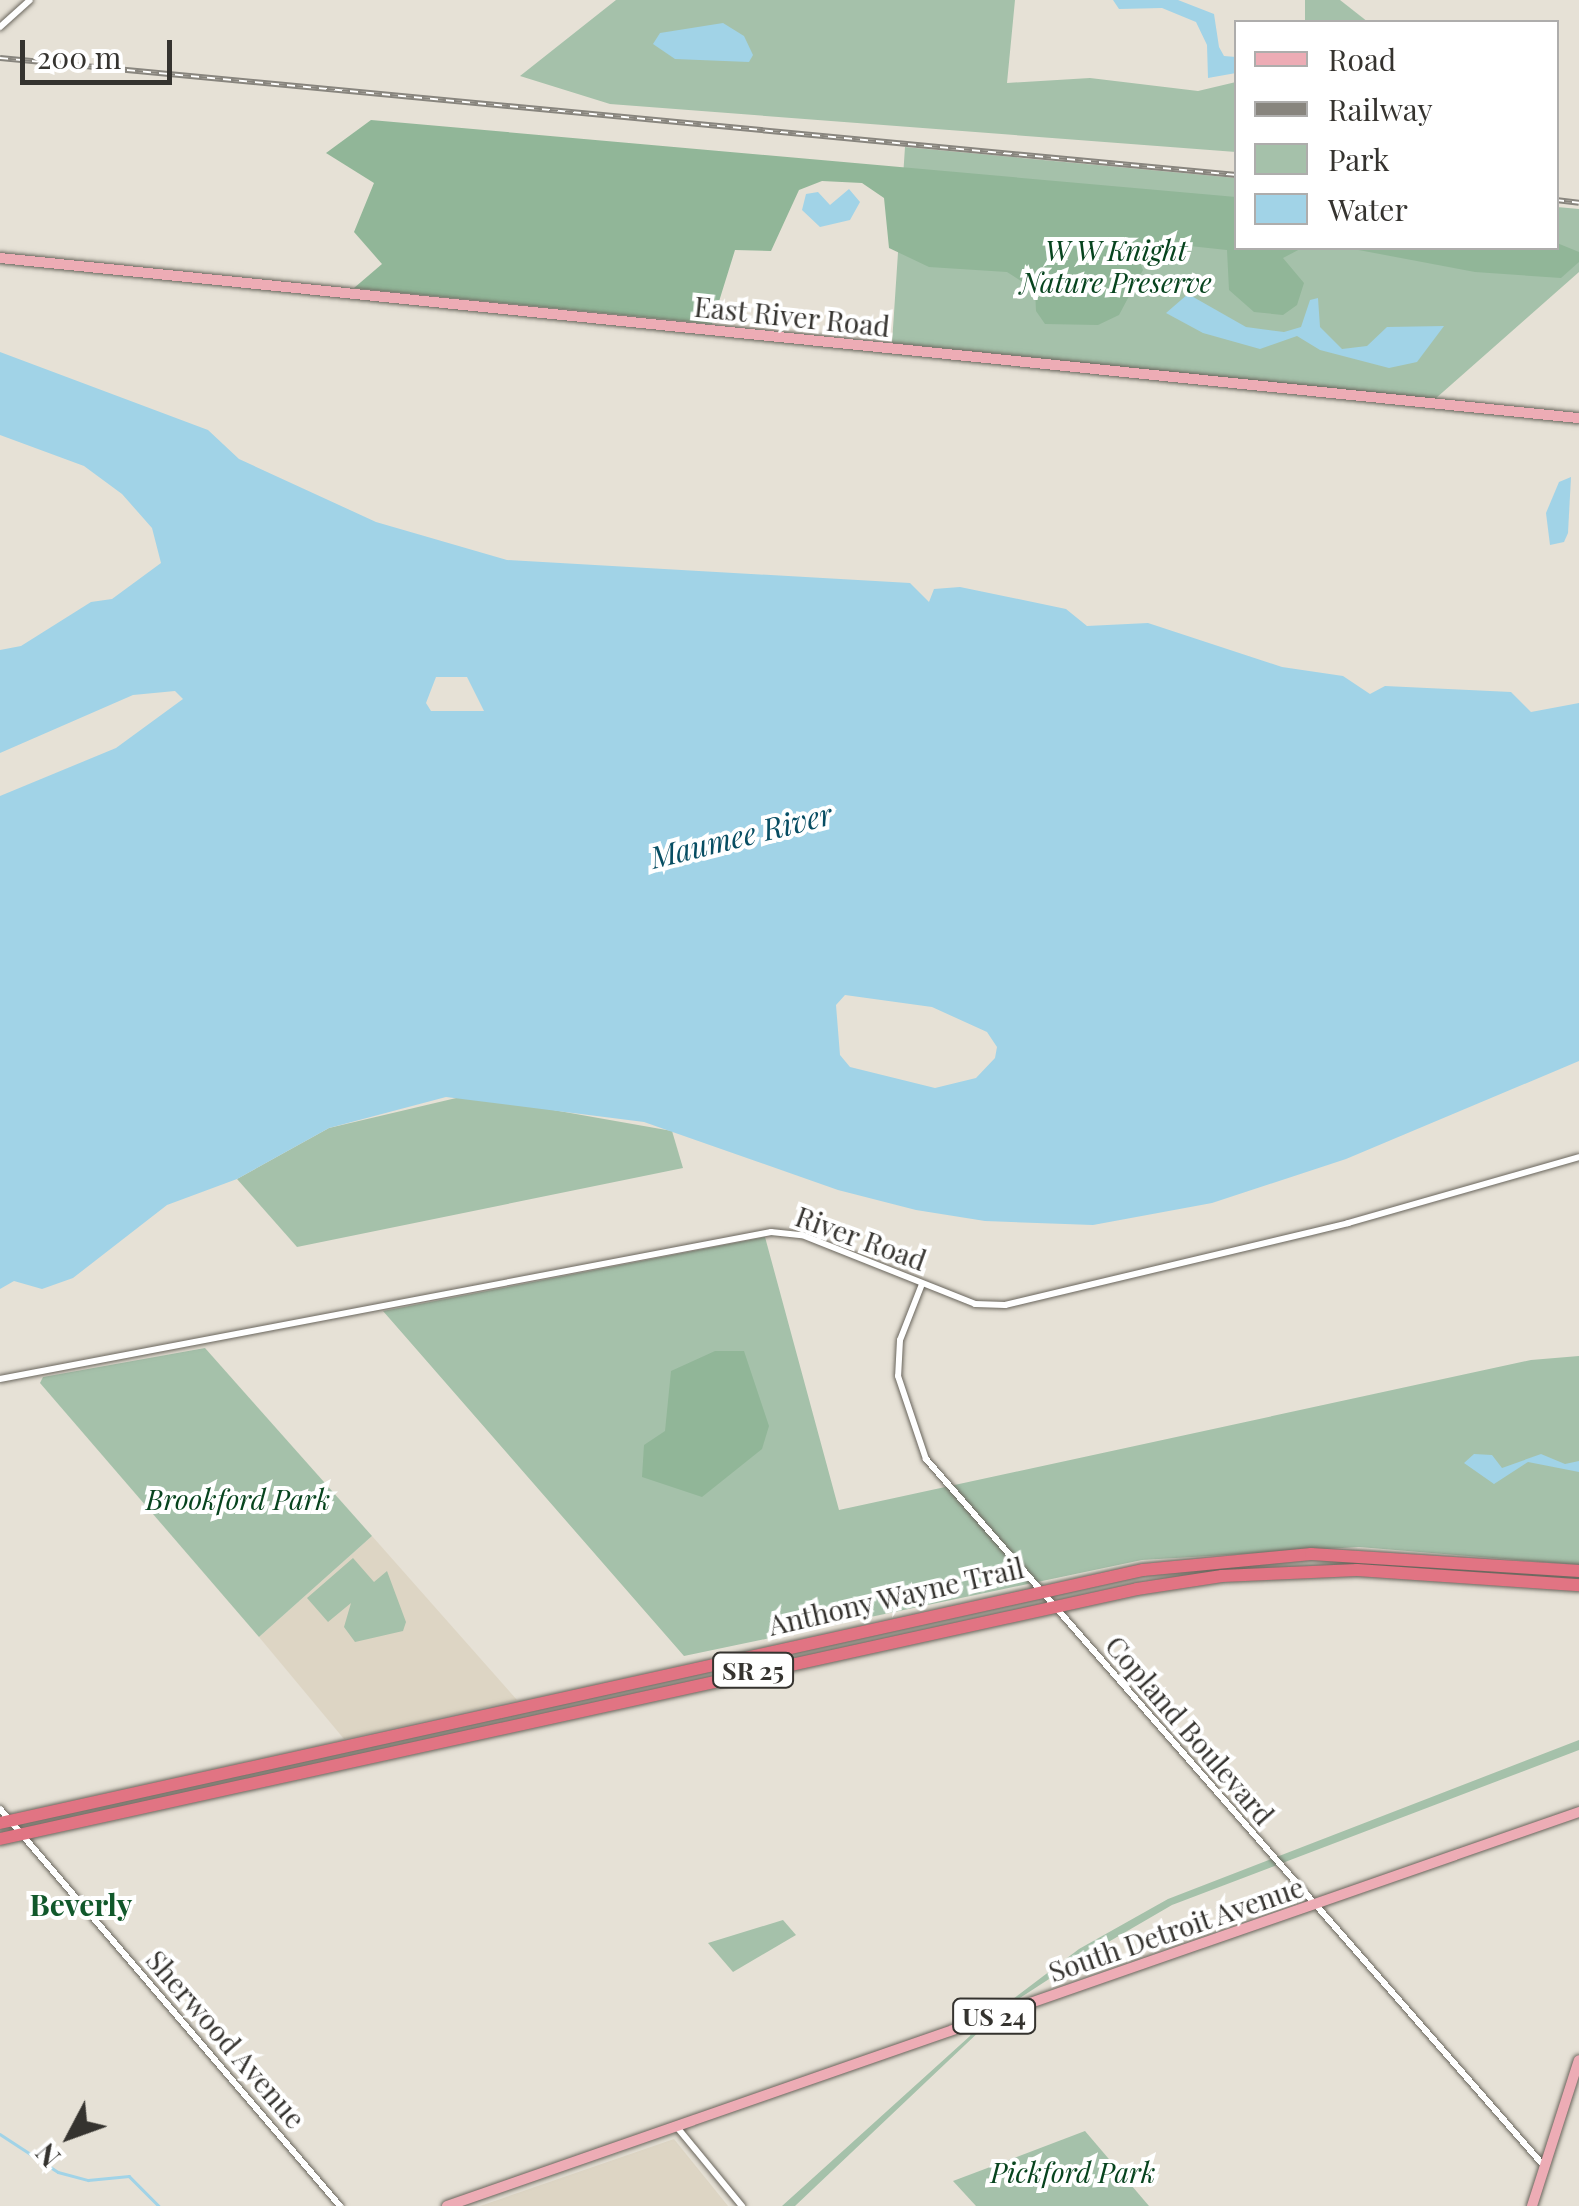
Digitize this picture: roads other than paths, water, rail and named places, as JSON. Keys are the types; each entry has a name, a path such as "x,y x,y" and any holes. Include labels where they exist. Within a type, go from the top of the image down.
{"highway":[{"name":"Anthony Wayne Trail","path":"3,1817 132,1794 1038,1590 1143,1570 1310,1554 1413,1555 1579,1570"},
{"path":"1050,1604 1060,1593 1143,1570"},
{"name":"Anthony Wayne Trail","path":"0,1836 1050,1604 1222,1576 1357,1570 1579,1586"},
{"path":"966,1622 1027,1602 1038,1590"},
{"path":"22,1834 32,1824 132,1794"},
{"path":"0,1836 3,1817"}],"main road":[{"name":"East River Road","path":"0,258 1579,418"},
{"name":"South Detroit Avenue","path":"447,2206 1579,1812"},
{"path":"1532,2206 1579,2060"}],"street":[{"path":"0,27 30,0"},
{"name":"River Road","path":"0,1379 760,1233 802,1235 975,1304 1006,1305 1348,1223 1579,1156"},
{"name":"Copland Boulevard","path":"922,1284 898,1349 898,1376 916,1440 1050,1604 1545,2168"},
{"name":"Sherwood Avenue","path":"3,1817 22,1834 340,2206"},
{"path":"676,2126 742,2206"}],"water":[{"path":"1113,0 1178,0 1214,14 1219,47 1224,56 1234,57 1234,73 1208,78 1207,45 1196,22 1162,8 1119,9"},
{"path":"723,23 744,36 753,55 749,62 675,59 653,44 660,33"},
{"path":"849,189 860,202 850,220 820,227 802,210 806,194 818,192 830,205"},
{"path":"1188,294 1246,327 1284,332 1301,327 1310,300 1318,298 1320,327 1342,349 1367,346 1387,327 1444,326 1417,362 1389,368 1320,350 1297,336 1260,349 1203,333 1166,313"},
{"name":"Maumee River","path":"0,352 208,430 239,459 376,522 507,560 910,583 929,602 934,589 960,587 1066,609 1087,626 1148,623 1282,667 1343,676 1370,694 1385,686 1511,692 1531,712 1579,703 1579,1061 1346,1159 1212,1203 1093,1225 985,1221 916,1210 838,1190 644,1122 446,1097 329,1128 237,1179 167,1205 73,1278 42,1289 14,1281 0,1289 0,796 116,748 183,699 175,691 133,695 0,753 0,650 21,646 91,602 112,599 161,563 152,528 122,494 84,466 0,435","holes":["436,677 467,677 484,711 431,711 426,703","845,995 932,1007 987,1032 997,1047 995,1058 976,1078 935,1088 850,1067 840,1055 836,1005"]},
{"path":"1571,477 1568,533 1564,542 1550,545 1546,513 1559,482"},
{"path":"1474,1454 1492,1455 1502,1468 1541,1454 1565,1464 1579,1461 1579,1472 1528,1462 1494,1484 1464,1463"}],"waterway":[{"path":"0,2134 58,2172 88,2180 129,2176 159,2206"}],"railway":[{"path":"0,58 1234,175"},
{"path":"1559,200 1579,203"}],"district":[{"name":"Beverly","path":"81,1904"}],"park label":[{"name":"W W Knight Nature Preserve","path":"1116,266"},
{"name":"Brookford Park","path":"238,1499"},
{"name":"Pickford Park","path":"1073,2172"}]}
